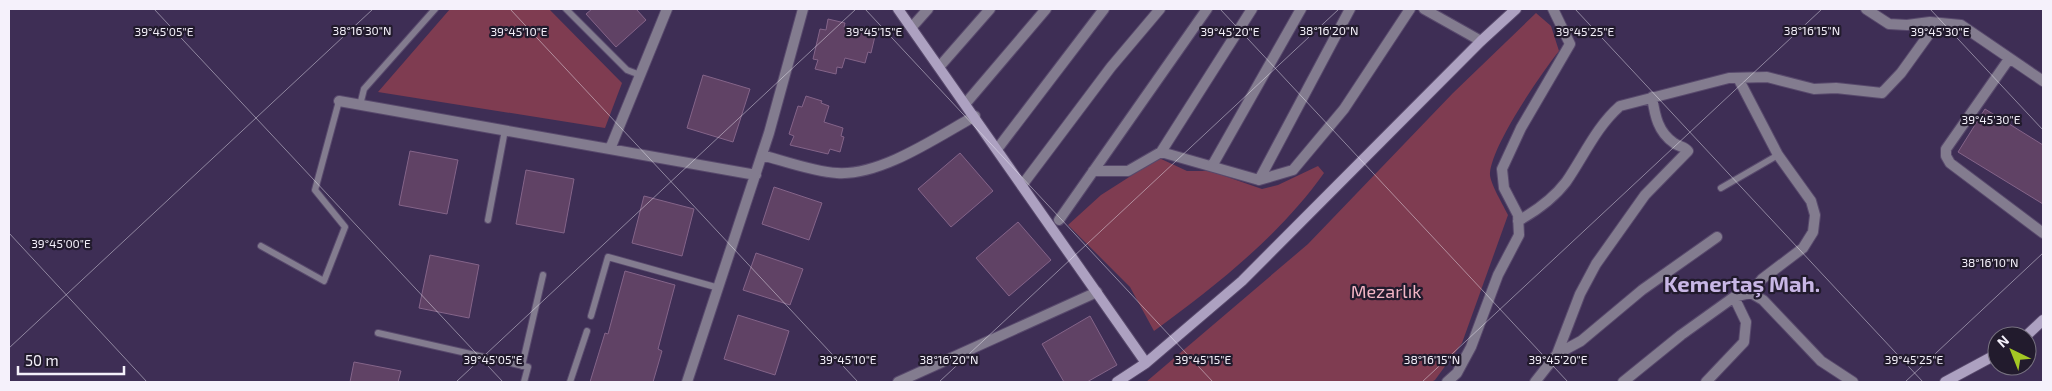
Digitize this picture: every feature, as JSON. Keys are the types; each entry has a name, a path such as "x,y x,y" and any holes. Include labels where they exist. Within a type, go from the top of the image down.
{"street":[{"path":"610,149 667,9"},
{"path":"687,382 762,156 803,9"},
{"path":"898,9 998,148 1146,363"},
{"path":"912,27 928,9"},
{"path":"940,66 990,9"},
{"path":"966,104 1046,9"},
{"path":"998,148 1104,9"},
{"path":"1023,184 1111,67 1160,9"},
{"path":"1059,220 1207,9"},
{"path":"1093,171 1128,170 1161,152 1252,9"},
{"path":"1212,166 1301,9"},
{"path":"1259,180 1350,9"},
{"path":"1161,152 1259,180 1293,170 1344,109 1410,9"},
{"path":"1424,9 1481,41"},
{"path":"1117,382 1146,363 1242,281 1481,41 1516,9"},
{"path":"1447,382 1457,373 1471,348 1498,275 1519,235 1518,216 1504,188 1502,169 1521,128 1570,44 1553,9"},
{"path":"1866,9 1889,24 1937,23 1961,25 2043,81"},
{"path":"1518,221 1538,210 1565,183 1609,115 1620,106 1738,78 1767,77 1814,89 1836,88 1882,93 1901,73 1937,23"},
{"path":"2009,59 1946,149 1946,156 1950,163 2043,233"},
{"path":"1738,78 1778,155 1812,201 1815,224 1809,240 1803,248 1762,279 1751,294"},
{"path":"1534,382 1557,354 1580,294 1596,264 1645,195 1688,151 1670,140 1660,129 1655,116 1652,97"},
{"path":"339,101 756,175"},
{"path":"762,156 837,173 866,170 908,153 975,116"},
{"path":"1557,354 1581,341 1642,290 1717,237"},
{"path":"898,382 1097,292"},
{"path":"1622,382 1681,335 1734,297 1751,294 1764,300 1821,361 1853,382"},
{"path":"1706,382 1744,342 1746,322 1734,297"},
{"path":"1946,382 1987,359"}],"lane":[{"path":"360,105 364,89 435,9"},
{"path":"568,9 627,70 640,75"},
{"path":"261,246 324,282 345,227 315,190 339,101"},
{"path":"488,220 505,130"},
{"path":"1721,188 1778,155"},
{"path":"591,316 608,257 719,288"},
{"path":"522,366 543,275"},
{"path":"570,382 588,331"},
{"path":"378,333 528,367 524,382"}],"green space":[{"path":"450,9 549,9 622,83 605,128 378,92"},
{"name":"Mezarlık","path":"1536,13 1551,26 1559,51 1518,110 1493,161 1490,177 1508,215 1462,343 1435,380 1431,382 1146,382 1308,244 1453,93"},
{"path":"1159,158 1187,171 1210,171 1262,189 1278,185 1318,166 1324,173 1288,218 1246,258 1201,296 1154,331 1130,287 1068,225 1101,195"}],"building":[{"path":"592,9 636,9 646,20 616,47 586,14"},
{"path":"828,19 845,23 844,27 865,31 864,34 875,36 871,53 868,52 865,63 845,58 842,68 837,67 836,74 815,69 818,60 813,59 820,29 826,30"},
{"path":"703,75 750,89 733,142 687,128"},
{"path":"806,96 822,101 821,103 829,106 824,122 843,128 841,136 844,137 840,152 830,149 828,154 790,145 794,136 789,134 798,106 802,107"},
{"path":"1985,109 2043,145 2043,204 1958,152"},
{"path":"410,151 458,160 447,214 399,205"},
{"path":"960,153 993,191 951,227 918,189"},
{"path":"526,170 574,179 564,233 516,224"},
{"path":"774,187 822,203 809,240 762,224"},
{"path":"644,196 694,209 682,256 632,243"},
{"path":"1018,222 1051,260 1009,296 976,258"},
{"path":"756,253 803,269 790,305 743,290"},
{"path":"430,255 479,265 469,318 419,308"},
{"path":"625,271 675,285 658,349 662,351 653,382 590,382 605,333 608,334"},
{"path":"738,315 789,331 775,375 724,359"},
{"path":"1090,316 1117,365 1087,382 1064,382 1042,344"},
{"path":"354,362 401,371 398,382 350,382"}],"district":[{"name":"Kemertaş Mah.","path":"1742,284"}]}
